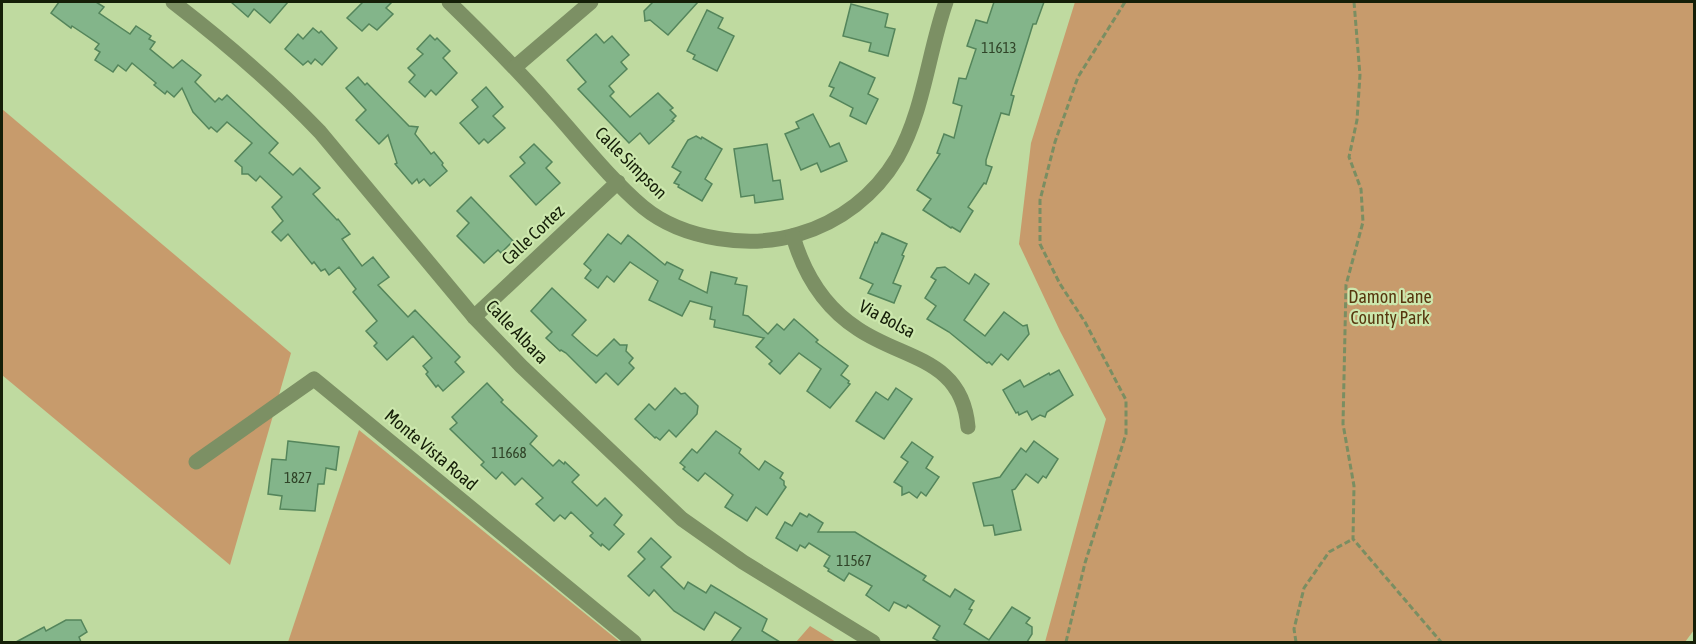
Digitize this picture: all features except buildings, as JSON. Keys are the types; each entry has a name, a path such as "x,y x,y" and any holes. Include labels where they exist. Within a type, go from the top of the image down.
{"street":[{"name":"Calle Albara","path":"173,2 266,78 312,124 474,317 521,366 681,519 743,562 873,642"},
{"name":"Calle Simpson","path":"449,2 515,67 644,208 695,233 714,238 754,241 793,236 831,222 846,213 874,189 896,159 911,126 946,2"},
{"path":"515,67 591,2"},
{"name":"Calle Cortez","path":"474,317 618,182"},
{"name":"Via Bolsa","path":"793,236 804,267 832,308 872,338 939,369 948,377 962,397 969,427"},
{"name":"Monte Vista Road","path":"196,462 314,379 634,642"}],"path":[{"path":"1066,642 1085,563 1126,434 1126,400 1040,244 1040,200 1055,142 1078,77 1125,2"},
{"path":"1354,2 1360,75 1357,120 1350,157 1361,189 1363,222 1346,285 1343,424 1354,486 1353,539 1442,642"},
{"path":"1296,642 1294,629 1304,588 1329,552 1353,539"}],"green space":[{"name":"Damon Lane County Park","path":"1075,2 1694,2 1694,630 1685,642 1045,642 1106,419 1060,331 1019,244 1031,143"},
{"path":"2,109 291,353 230,565 2,375"},
{"path":"359,430 620,642 288,642"},
{"path":"810,626 836,642 796,642"}]}
